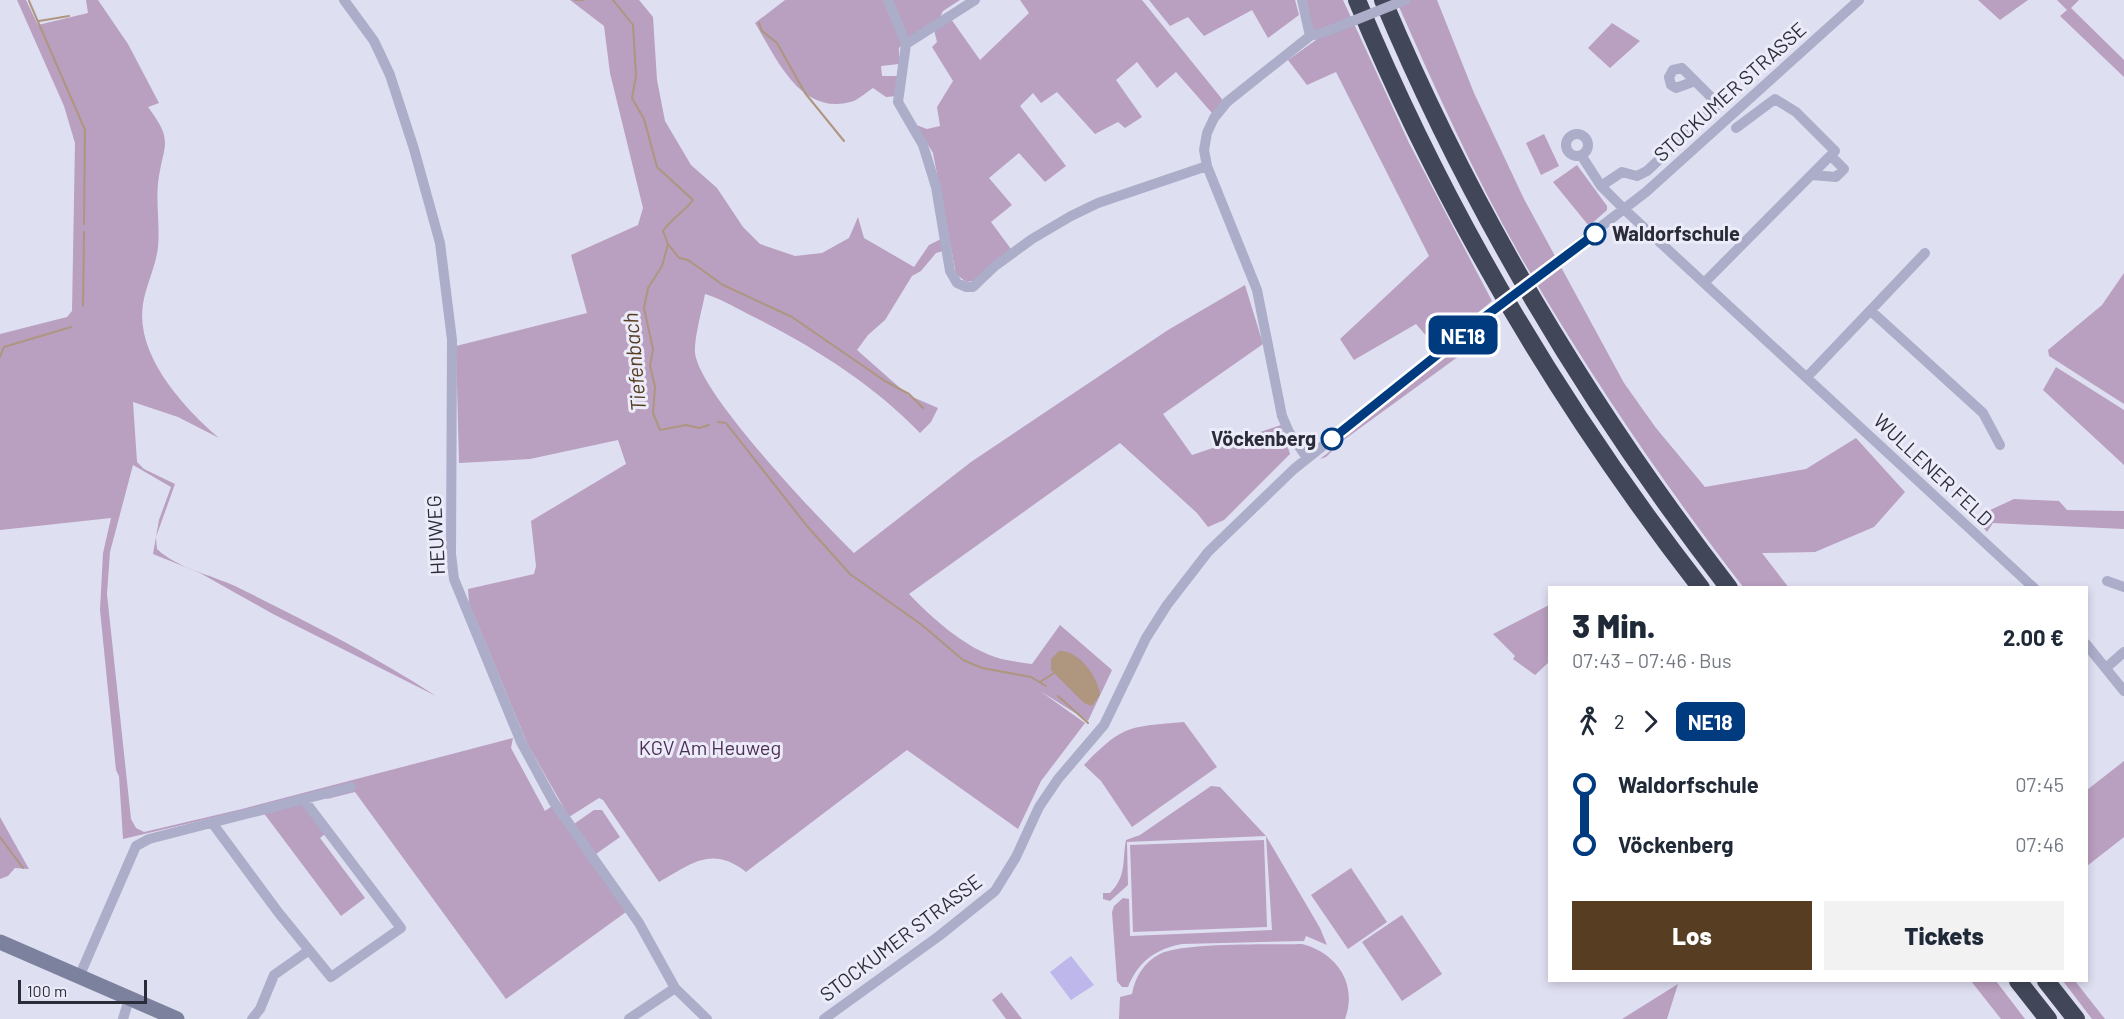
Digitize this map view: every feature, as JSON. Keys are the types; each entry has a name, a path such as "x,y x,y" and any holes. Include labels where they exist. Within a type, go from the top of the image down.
{"highway":[{"path":"1358,0 1390,76 1451,199 1512,309 1616,471 1700,586"},
{"path":"1383,0 1470,185 1531,295 1629,452 1728,586"},
{"path":"2019,982 2048,1019"},
{"path":"2047,982 2076,1019"}],"main road":[{"path":"0,942 177,1019"}],"street":[{"name":"HEUWEG","path":"344,0 374,41 390,75 414,149 440,243 452,340 451,554 454,579 526,752 568,823 639,923 675,988 707,1019"},
{"path":"888,0 906,44 898,102 923,145 936,187 950,271 957,283 973,287 1023,246 1071,216 1098,203 1207,166"},
{"path":"906,44 975,0"},
{"path":"1302,0 1310,36"},
{"path":"1307,458 1289,432 1282,416 1257,290 1207,166 1204,150 1207,133 1214,118 1227,102 1310,36 1405,0"},
{"name":"STOCKUMER STRASSE","path":"824,1019 949,929 995,891 1016,857 1039,807 1058,779 1104,725 1133,662 1167,605 1208,552 1233,526 1307,458 1487,315 1625,210 1859,0"},
{"path":"1601,186 1622,172 1637,176 1647,171 1718,104 1695,81"},
{"path":"1705,282 1836,151 1796,112 1779,100 1766,104 1736,128"},
{"path":"1581,155 1601,186 1625,210"},
{"path":"1812,175 1836,177 1844,169 1831,156"},
{"name":"WULLENER FELD","path":"1625,210 2032,586"},
{"path":"1807,377 1925,253"},
{"path":"1871,311 1983,413 2000,445"},
{"path":"2107,581 2124,587"},
{"path":"2088,646 2124,691"},
{"path":"2106,668 2124,652"},
{"path":"79,976 136,846 149,839 351,787"},
{"path":"213,824 308,951 331,977 401,928 304,800"},
{"path":"252,1019 260,1009 274,975 308,951"},
{"path":"629,1019 675,988"},
{"path":"123,1019 129,999"}],"green space":[{"path":"17,0 26,0 38,25 88,13 86,0 98,0 128,44 159,103 148,107 162,128 165,144 158,183 158,247 144,297 142,323 146,342 164,378 191,411 219,438 178,417 133,402 137,462 144,469 175,484 156,537 159,520 171,487 133,465 110,552 107,594 131,819 136,828 144,832 242,809 513,738 511,748 545,811 552,806 626,912 506,999 355,792 327,799 325,791 123,839 119,776 116,770 100,610 103,553 111,518 0,530 0,334 67,317 72,311 75,143 64,106"},
{"name":"KGV Am Heuweg","path":"570,0 639,0 653,17 657,80 665,121 691,165 717,188 743,227 760,244 795,256 822,253 849,238 858,217 864,238 914,267 929,245 941,239 943,251 936,253 921,271 912,276 885,320 868,335 857,350 908,395 938,408 931,422 920,433 860,381 816,351 726,302 705,294 695,347 702,372 717,397 764,457 854,553 971,462 1168,330 1245,285 1263,344 1163,414 1192,455 1281,425 1290,454 1224,520 1208,527 1197,513 1120,443 909,594 938,622 960,639 995,657 1032,664 1060,625 1112,670 1088,721 1040,691 1085,723 1041,781 1018,829 907,750 746,872 723,860 702,860 659,882 603,800 599,798 569,817 527,743 469,603 468,589 534,574 536,566 531,521 626,464 618,440 530,459 459,463 456,346 587,313 571,255 638,225 643,208 610,73 604,26"},
{"path":"785,0 960,0 943,11 938,21 907,39 899,48 899,64 881,66 882,76 899,76 897,96 886,97 873,88 854,101 835,104 819,101 805,93 793,82 772,53 755,23"},
{"path":"1020,0 1142,0 1222,99 1221,104 1212,113 1176,72 1157,88 1137,62 1116,80 1142,117 1125,128 1118,122 1095,134 1057,92 1041,103 1033,93 1020,106 1066,166 1045,182 1019,153 989,178 1012,205 991,222 1011,249 973,281 966,282 956,274 933,153 916,125 927,129 940,126 937,107 953,81 932,47 937,42 934,30 951,19 980,60 1029,13"},
{"path":"1149,0 1295,0 1299,15 1268,38 1252,10 1204,36 1188,17 1170,26"},
{"path":"1305,0 1343,0 1409,143 1492,301 1436,347 1416,324 1354,360 1340,339 1429,256 1336,72 1307,85 1288,60 1316,40"},
{"path":"1396,0 1437,0 1474,93 1524,199 1624,383 1656,428 1705,487 1806,469 1856,438 1905,492 1874,527 1815,552 1762,553 1787,586 1742,586 1688,514 1584,360 1515,247 1444,107"},
{"path":"1978,0 2028,0 2000,20"},
{"path":"2057,0 2079,0 2071,8 2124,60 2124,77 2060,16 2067,10"},
{"path":"1612,23 1640,41 1610,68 1588,48"},
{"path":"1544,134 1559,166 1541,175 1526,143"},
{"path":"1577,165 1607,206 1607,210 1589,226 1553,182"},
{"path":"2124,273 2124,404 2049,356 2048,350 2102,305"},
{"path":"1476,334 1481,340 1341,442 1339,444 1337,442"},
{"path":"2056,367 2124,410 2124,465 2043,390"},
{"path":"1339,444 1326,457 1320,459"},
{"path":"2014,499 2059,501 2067,510 2124,511 2124,529 1993,523 1987,532 1975,517"},
{"path":"156,537 157,549 165,556 235,586 312,625 436,696 273,614 200,573 153,554"},
{"path":"1548,606 1548,663 1535,675 1513,659 1515,656 1493,634"},
{"path":"1184,722 1217,767 1132,827 1101,781 1084,765 1109,742 1128,730"},
{"path":"2124,761 2124,837 2088,865 2088,789"},
{"path":"1211,786 1220,787 1266,836 1127,842 1128,885 1110,901 1103,899 1103,893 1110,893 1119,880 1123,868 1126,840 1140,835"},
{"path":"303,804 326,833 320,838 365,898 341,916 263,812"},
{"path":"594,810 602,810 620,837 596,854 574,824"},
{"path":"0,817 29,869 15,868 8,876 0,879"},
{"path":"1266,836 1320,928 1327,945 1306,936 1304,941 1172,946 1149,958 1137,970 1128,987 1122,987 1117,981 1112,912 1114,906 1123,898 1129,899 1130,936 1272,930"},
{"path":"1264,840 1267,927 1133,932 1130,845"},
{"path":"1351,868 1387,922 1348,949 1311,895"},
{"path":"1402,915 1442,974 1402,1001 1362,942"},
{"path":"1302,944 1325,955 1342,972 1349,994 1345,1019 1119,1019 1120,997 1132,994 1141,971 1149,961 1160,954 1172,950 1207,946"},
{"path":"1972,982 1997,982 2025,1019 2001,1019"},
{"path":"2064,982 2076,982 2105,1019 2092,1019"},
{"path":"1678,984 1667,1019 1622,1019"},
{"path":"1002,992 1022,1019 1006,1019 992,1000"}],"sand":[{"path":"1071,956 1094,985 1071,1000 1050,972"}],"shaded area":[{"path":"1059,651 1074,655 1096,680 1100,695 1092,706 1084,703 1051,670 1051,659"}],"waterway":[{"name":"Tiefenbach","path":"575,0 584,0"},
{"name":"Tiefenbach","path":"613,0 633,25 636,76 632,98 644,119 657,167 693,200 663,231 668,244 662,266 648,288 644,308 653,349 650,366 655,387 653,413 660,430 686,425 699,428 709,425"},
{"path":"29,1 85,130 84,224"},
{"path":"39,21 69,16"},
{"path":"759,23 762,31 777,43 805,93 844,141"},
{"path":"83,306 84,232"},
{"path":"668,244 679,258 688,260 723,285 792,317 885,381 909,394 923,408"},
{"path":"0,357 4,347 71,327"},
{"name":"Tiefenbach","path":"718,422 726,423 807,526 850,574 922,625 963,660 982,668 1031,677 1046,686"},
{"path":"1040,682 1054,673"},
{"name":"Tiefenbach","path":"1058,696 1088,723"},
{"path":"0,837 23,868"}],"bus line":[{"name":"NE18","path":"1332,439 1487,315 1595,234"}],"place":[{"name":"Waldorfschule","path":"1595,234"},
{"name":"Vöckenberg","path":"1332,439"}]}
